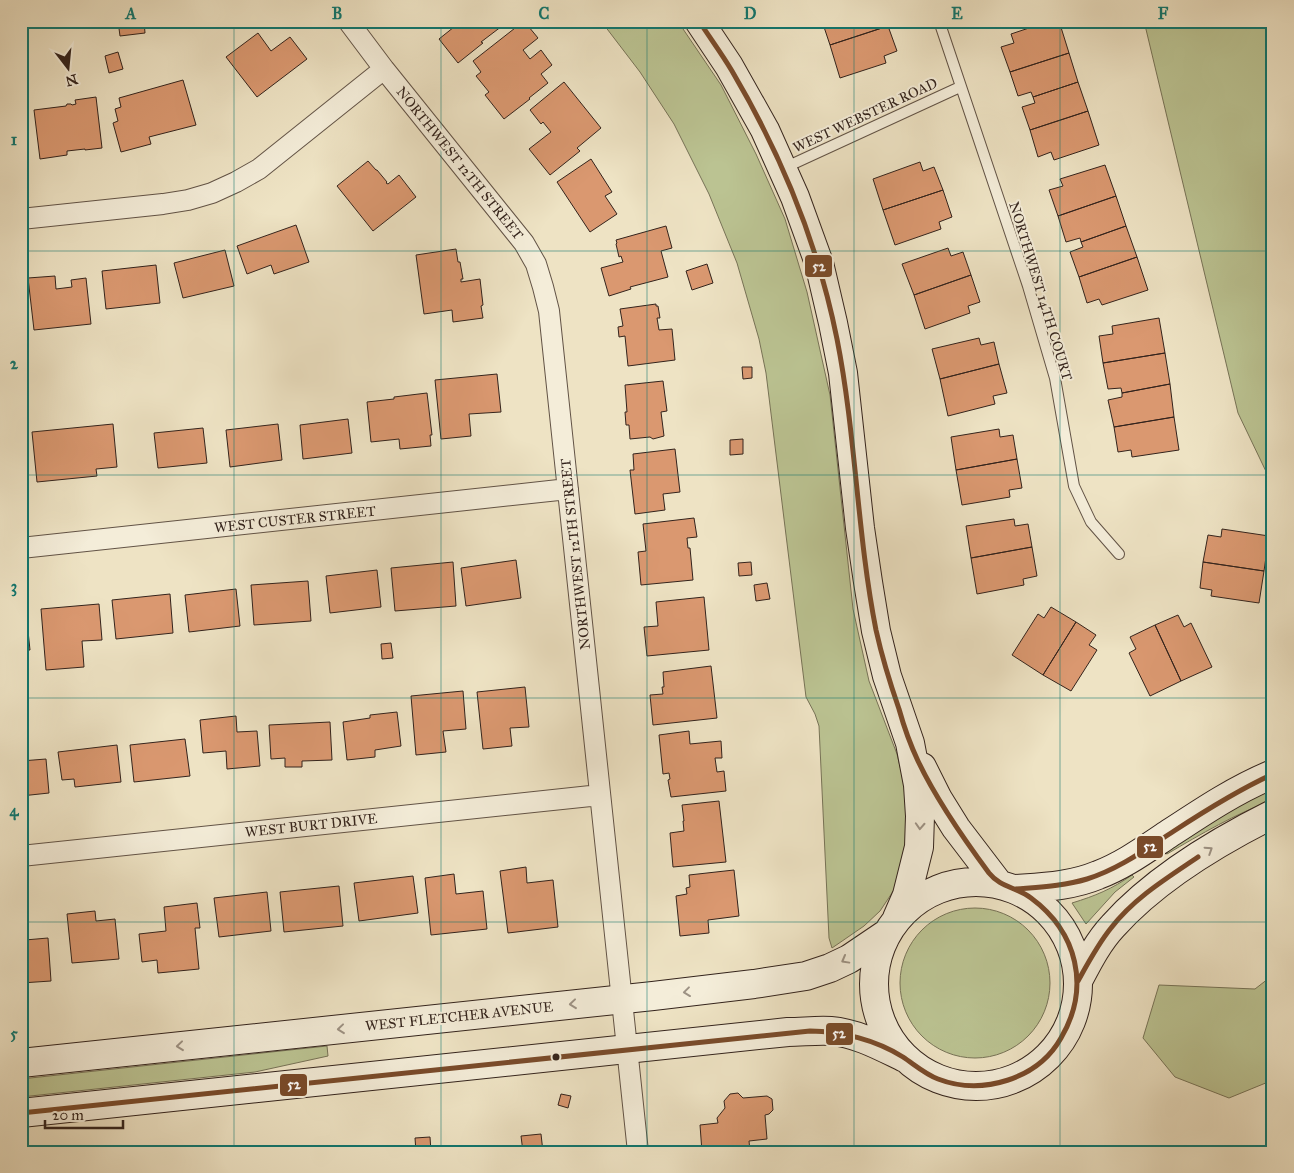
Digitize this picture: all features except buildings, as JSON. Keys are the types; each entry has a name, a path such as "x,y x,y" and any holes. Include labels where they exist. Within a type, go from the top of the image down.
{"main road":[{"path":"699,21 729,66 765,130 795,197 819,264 843,373 874,621 888,676 910,743 918,785 919,847 907,895 877,957 874,974 874,999 879,1018 889,1039 905,1058"},
{"path":"21,1113 788,1032 832,1031 846,1033 868,1040 905,1058 922,1070 942,1080 963,1085 994,1084 1020,1076 1042,1062 1059,1043 1070,1021 1076,1002 1078,981 1075,960 1068,939 1043,907 1007,886 956,828 938,798 910,743"},
{"path":"1007,886 1068,885 1099,875 1124,862 1222,800 1273,774"},
{"path":"1078,981 1095,950 1112,927 1156,885 1224,840 1273,814"},
{"name":"WEST FLETCHER AVENUE","path":"21,1063 621,999 754,984 806,976 830,968 849,958 892,926 912,904 931,892 956,884 982,882 1007,886"}],"street":[{"name":"NORTHWEST 12TH STREET","path":"348,21 384,69 524,243 536,264 543,287 549,311 638,1152"},
{"path":"21,219 164,204 212,193 259,169 384,69"},
{"name":"WEST CUSTER STREET","path":"21,548 568,489"},
{"name":"WEST BURT DRIVE","path":"21,856 600,795"}],"lane":[{"name":"NORTHWEST 14TH COURT","path":"939,21 1028,286 1055,378 1074,486 1091,522 1119,554"},
{"name":"WEST WEBSTER ROAD","path":"782,168 960,87"}],"path":[{"path":"1273,215 1268,228 1269,254 1273,260"}],"green space":[{"path":"601,21 677,21 681,26 721,85 756,154 785,219 807,292 830,395 853,609 869,681 897,754 906,791 909,832 904,865 894,890 880,911 864,926 832,948 829,938 819,726 806,697 766,373 759,339 737,263 709,194 674,124 640,72"},
{"path":"1144,21 1273,21 1273,486 1238,413"},
{"path":"1273,787 1273,800 1232,818 1167,854 1165,853 1204,825"},
{"path":"1132,875 1134,877 1115,892 1086,924 1072,903 1103,892"},
{"path":"975,908 1004,914 1028,930 1044,954 1050,983 1044,1012 1028,1036 1004,1052 975,1058 946,1052 922,1036 906,1012 900,983 906,954 922,930 946,914"},
{"path":"1273,975 1273,1080 1229,1098 1175,1077 1143,1038 1159,985 1255,989"},
{"path":"327,1046 328,1056 255,1072 21,1097 21,1079"}],"transit line":[{"name":"52","path":"21,1113 810,1031 822,1031 870,1041 893,1051 938,1079 955,1084 973,1086 1007,1080 1024,1073 1051,1052 1061,1038 1070,1019 1077,980 1069,944 1047,912 1031,898 1003,884 989,873 960,833 933,790 907,735 886,670 876,630 865,558 843,375 837,339 819,269 796,200 782,167 750,102 699,21"},
{"name":"52","path":"1016,889 1070,883 1099,875 1132,858 1222,801 1273,774"},
{"name":"52","path":"1078,981 1093,954 1120,917 1140,898 1198,857"}]}
